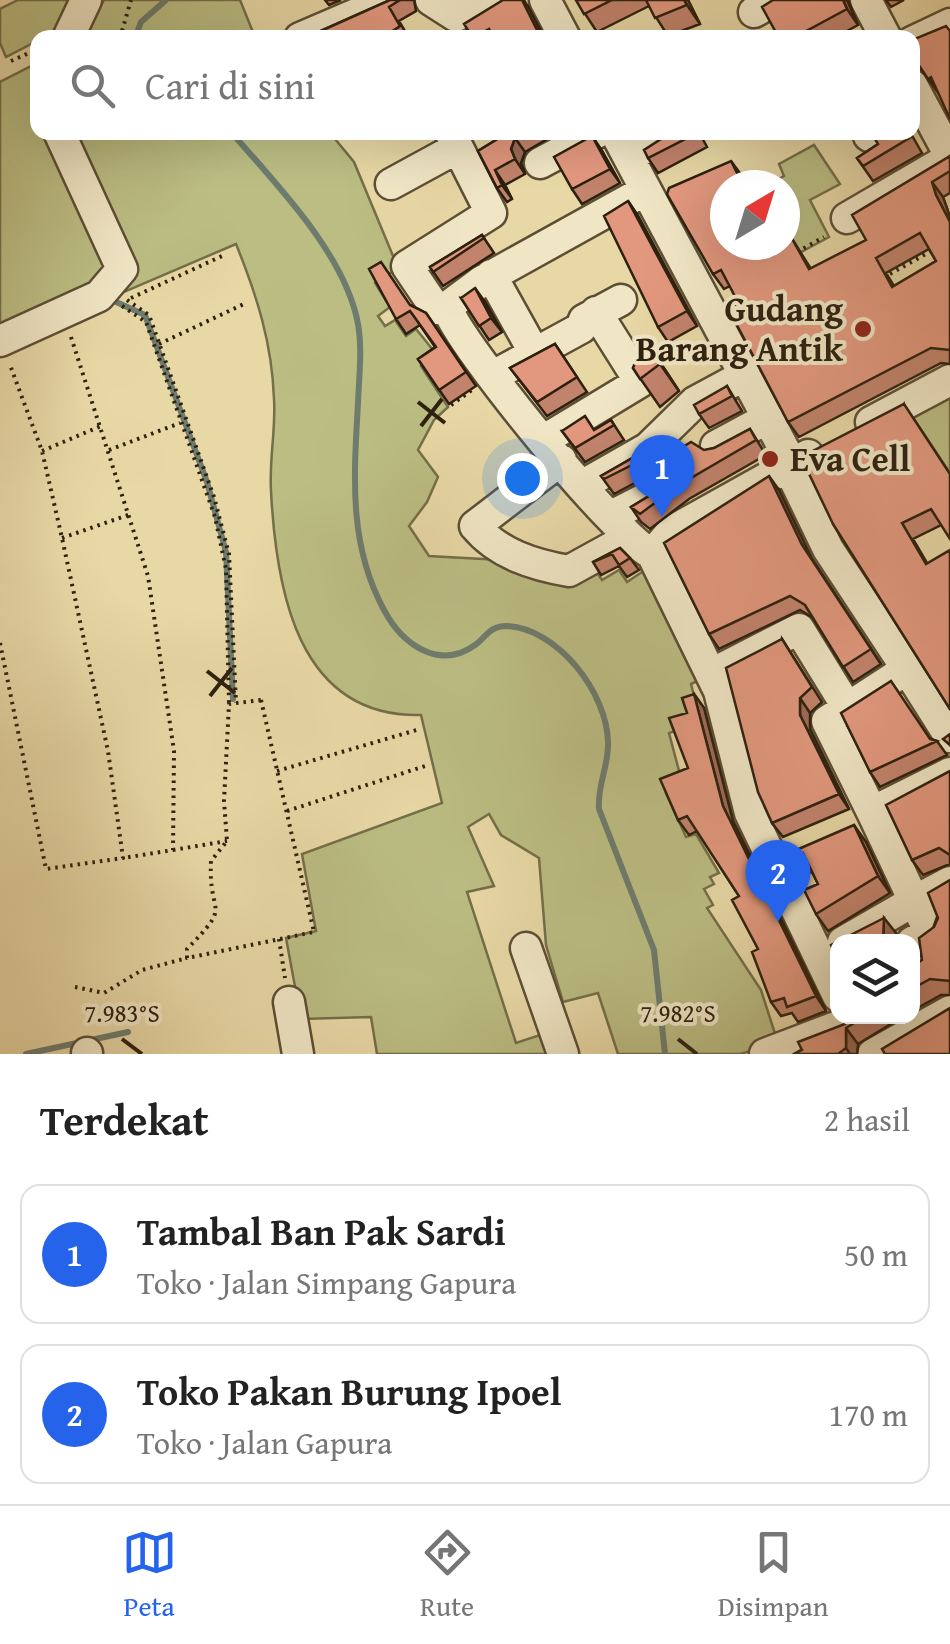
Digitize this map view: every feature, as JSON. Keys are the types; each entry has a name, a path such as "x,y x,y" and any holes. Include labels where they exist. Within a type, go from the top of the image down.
{"street":[{"path":"72,30 86,0"},
{"path":"431,0 456,16 486,0"},
{"path":"866,0 882,30"},
{"path":"549,1 560,30"},
{"path":"331,30 378,16"},
{"path":"920,38 950,24"},
{"path":"836,228 950,157 920,106"},
{"path":"5,352 99,296 122,269 63,140"},
{"path":"391,184 453,140 491,213 407,266 436,309 447,307 492,276 646,190"},
{"path":"540,163 583,140"},
{"path":"622,145 768,418 828,550 908,668 938,692 950,738"},
{"path":"492,276 535,354"},
{"path":"493,376 582,328 584,320 608,306 640,382 552,450 475,526 507,554 569,572 631,536 672,531 950,380"},
{"path":"447,307 493,376 552,450 631,536 712,673 745,799 773,862 830,943"},
{"path":"584,485 648,448 696,402 745,376"},
{"path":"716,446 768,418"},
{"path":"631,536 656,492"},
{"path":"712,673 798,629 847,707"},
{"path":"908,668 830,718 827,726 930,932 920,938"},
{"path":"841,833 950,774"},
{"path":"773,862 807,848"},
{"path":"856,934 950,882"},
{"path":"526,948 563,1054"},
{"path":"290,1002 298,1054"},
{"path":"874,1054 950,1011"},
{"path":"765,1054 830,1019"},
{"path":"849,1024 862,1054"}],"path":[{"path":"122,30 131,0"},
{"path":"10,61 30,52"},
{"path":"800,250 836,228"},
{"path":"890,274 935,249"},
{"path":"187,958 188,949 216,922 210,861 227,841 224,802 233,703 228,554 214,497 149,315 127,300 222,256"},
{"path":"113,303 135,311 146,322 204,480 226,569 233,703"},
{"path":"159,344 246,303"},
{"path":"71,336 148,576 170,716 173,850"},
{"path":"5,352 42,451 108,751 123,858"},
{"path":"109,450 180,422"},
{"path":"42,451 102,426"},
{"path":"62,538 131,514"},
{"path":"0,643 46,869 227,841"},
{"path":"75,987 104,993 142,970 314,932 261,700 233,703"},
{"path":"278,771 420,729"},
{"path":"287,812 425,766"},
{"path":"279,939 290,1002"}],"green space":[{"path":"18,0 73,0 60,29 30,30 30,45 6,57 0,43 0,9"},
{"path":"104,0 240,0 252,30 86,30"},
{"path":"30,67 30,140 336,140 354,162 398,268 375,283 390,307 378,316 385,326 395,320 406,336 416,329 437,355 421,366 448,407 434,420 418,450 438,477 427,502 409,526 429,556 592,565 602,580 619,570 627,582 648,568 704,678 691,684 697,707 694,725 669,733 683,786 666,793 686,837 696,834 719,873 710,877 714,884 704,889 713,905 707,908 761,990 778,1043 740,1054 618,1054 598,993 563,1002 546,945 539,858 501,835 489,814 468,827 494,886 467,892 516,1043 543,1034 550,1054 377,1054 371,1017 301,1019 286,938 316,931 302,854 442,803 421,715 379,710 346,695 320,671 301,641 288,606 274,529 273,378 267,339 236,244 0,345 0,82"},
{"path":"814,145 840,184 810,200 829,237 800,253 800,170 782,170 779,164"},
{"path":"950,391 950,473 910,413"}],"building":[{"path":"390,0 400,0 389,7 400,26 394,30 323,30"},
{"path":"503,0 522,0 537,30 468,30 464,24"},
{"path":"576,0 612,0 584,14"},
{"path":"646,0 684,0 687,5 655,18"},
{"path":"773,0 843,0 847,9 808,30 775,30 762,7"},
{"path":"946,26 950,31 950,119 931,77 928,79 920,67 920,37"},
{"path":"496,140 514,140 511,149 515,159 495,170 502,185 497,188 478,151"},
{"path":"585,140 594,140 610,169 572,189 554,157"},
{"path":"660,140 683,140 648,158 644,150"},
{"path":"876,140 906,140 863,166 857,158 878,144"},
{"path":"950,156 950,171 932,182 950,222 950,350 931,348 788,422 729,310 739,304 721,270 713,274 667,194 669,188 710,170 710,260 800,260 800,253 809,269 866,240 852,215","holes":["920,233 936,261 892,287 876,258"]},
{"path":"731,161 736,170 710,170"},
{"path":"628,201 687,311 658,327 604,216"},
{"path":"482,235 484,238 433,272 430,267"},
{"path":"381,262 410,305 426,313 466,372 439,390 418,359 436,347 410,311 396,319 369,269"},
{"path":"475,288 491,318 479,326 461,298"},
{"path":"555,344 577,377 537,402 510,368"},
{"path":"649,346 660,364 640,379 633,368 639,351"},
{"path":"727,386 732,396 699,414 694,405"},
{"path":"904,404 950,474 950,539 931,509 902,523 926,564 950,550 950,709 833,524 801,457"},
{"path":"585,416 594,430 611,420 614,425 575,448 562,431"},
{"path":"750,429 756,440 679,485 640,514 631,507 662,488 665,478 657,463 638,462 604,479 601,476 650,448 658,462 691,442 704,450 714,448"},
{"path":"769,476 802,545 871,649 843,667 805,605 790,596 709,634 664,543"},
{"path":"620,548 630,558 619,565 612,554 593,562"},
{"path":"782,639 812,687 800,698 800,715 839,794 772,823 758,792 726,668"},
{"path":"891,681 930,739 937,741 870,772 841,713"},
{"path":"694,694 723,806 816,996 787,1007 784,998 771,1002 752,952 758,949 732,900 739,896 687,816 678,820 660,779 688,768 669,718 687,713 682,698"},
{"path":"950,771 950,855 939,848 912,860 886,805"},
{"path":"854,825 878,876 816,914 804,890 818,884 803,853 789,859 787,854"},
{"path":"950,880 950,981 930,979 920,985 920,937 934,927 938,918 928,893"},
{"path":"884,918 883,934 853,934"},
{"path":"950,1008 950,1054 885,1054 882,1049"},
{"path":"853,1024 846,1028 846,1048 838,1054 794,1054 802,1050 798,1042"}],"waterway":[{"path":"138,30 141,22 166,0"},
{"path":"238,140 322,244 337,268 357,319 360,361 356,509 364,560 384,610 411,643 435,654 461,652 496,628 506,626 544,638 576,666 599,703 608,742 599,809 654,950 665,1054"},
{"path":"107,302 114,301 145,315 207,482 226,552 233,699"},
{"path":"26,1054 128,1032"}],"place":[{"name":"Gudang Barang Antik","path":"863,329"},
{"name":"Eva Cell","path":"770,459"},
{"name":"Tambal Ban Pak Sardi","path":"662,517"},
{"name":"Toko Pakan Burung Ipoel","path":"778,922"}]}
